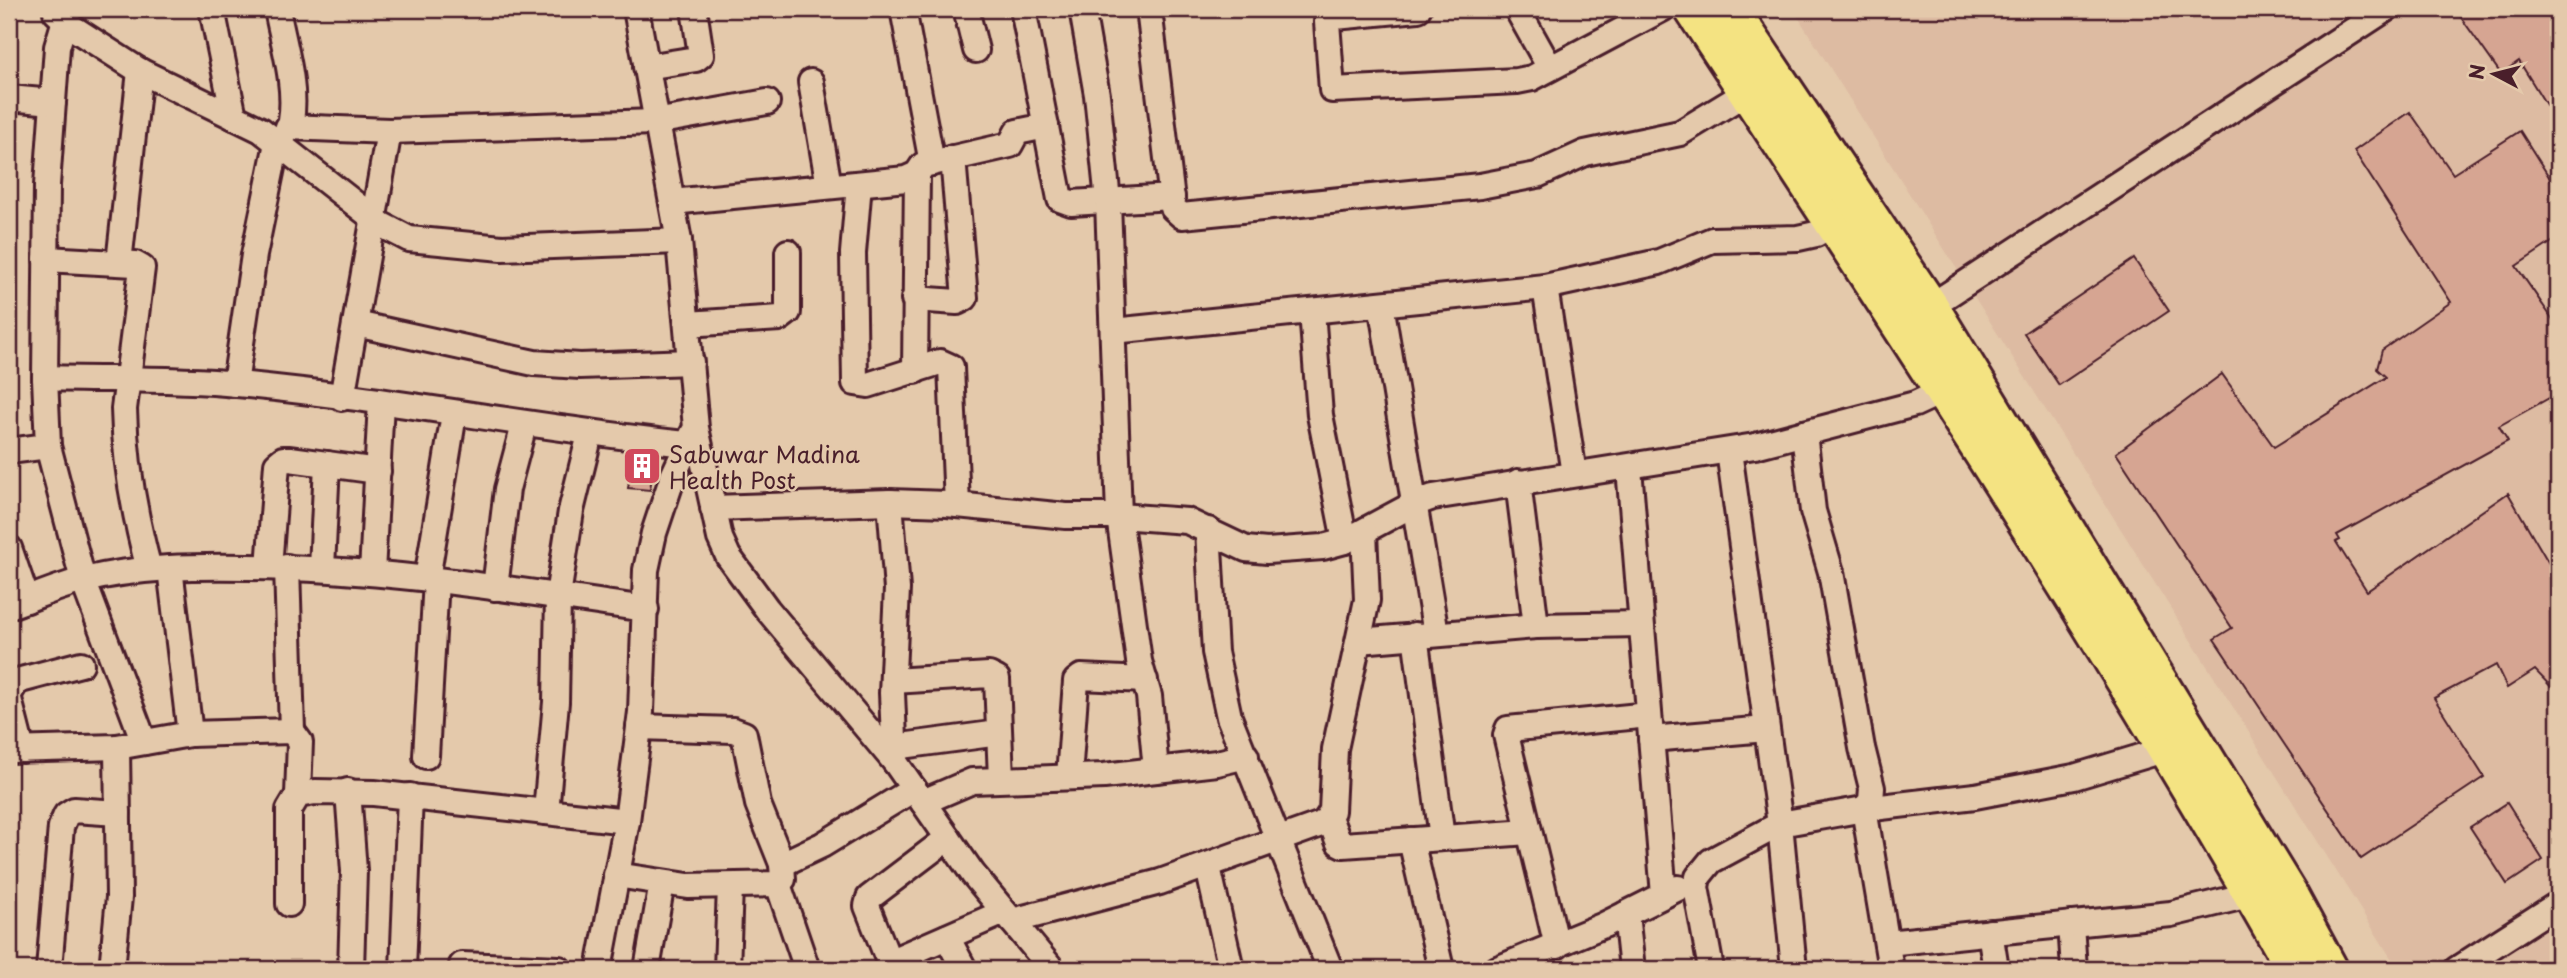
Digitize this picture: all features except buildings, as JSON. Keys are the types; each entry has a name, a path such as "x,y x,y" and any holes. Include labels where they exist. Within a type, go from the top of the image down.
{"main road":[{"path":"1694,9 1835,223 1915,316 1943,391 2167,749 2295,969"},
{"path":"1729,9 1915,316 2289,897 2328,969"}],"street":[{"path":"212,9 234,117"},
{"path":"235,384 254,255 283,135 290,90 277,9"},
{"path":"636,9 679,241 691,362 691,436 720,538 736,567 895,754 918,796 1008,916 1041,966"},
{"path":"646,67 696,59 701,55 694,9"},
{"path":"903,9 934,165 965,298 957,302 915,299"},
{"path":"966,9 976,50"},
{"path":"1023,9 1060,199 1071,203 1171,197"},
{"path":"1082,9 1097,95 1108,201 1119,516 1156,770"},
{"path":"1149,9 1171,197 1173,208 1182,216 1480,186 1537,175 1585,153 1680,133 1749,91"},
{"path":"1418,9 1335,17 1328,22 1332,90 1532,78 1662,9"},
{"path":"1517,9 1550,68"},
{"path":"1915,316 2386,9"},
{"path":"59,14 83,36 140,71 261,130 283,135 655,122 766,102"},
{"path":"59,14 46,259 45,378 48,446 83,580 144,742"},
{"path":"119,263 140,71"},
{"path":"811,82 829,186"},
{"path":"9,98 53,102"},
{"path":"671,202 906,178 934,165 1010,145 1017,132 1046,126"},
{"path":"342,398 389,131"},
{"path":"283,135 375,219 409,239 434,244 502,248 679,241"},
{"path":"915,371 915,299 934,165"},
{"path":"859,184 853,253 855,383 868,385 940,362 951,367 957,505"},
{"path":"1113,331 1545,287 1659,262 1712,240 1798,238 1816,234 1835,223"},
{"path":"687,324 780,318 788,312 788,251"},
{"path":"46,259 135,264 142,268 130,381 124,409 124,432 137,524 160,568 190,734"},
{"path":"1545,287 1574,474"},
{"path":"1381,304 1415,503 1442,838"},
{"path":"1312,311 1320,415 1354,536 1367,600 1335,748 1329,817 1339,843 1343,845 1530,832"},
{"path":"356,324 534,363 580,366 691,362"},
{"path":"45,378 235,384 381,402 590,434 691,436"},
{"path":"713,508 890,502 957,505 1066,516 1119,516 1187,522 1246,549 1267,551 1323,547 1354,536 1415,503 1518,482 1629,468 1729,450 1915,404 1943,391"},
{"path":"372,573 381,402"},
{"path":"426,756 431,580 454,414"},
{"path":"495,588 507,489 524,425"},
{"path":"1804,433 1813,511 1831,572 1872,788 1871,801 1864,809"},
{"path":"546,812 556,702 558,596 571,511 590,434"},
{"path":"599,969 627,821 639,727 646,570 654,533 691,436"},
{"path":"9,451 48,446"},
{"path":"1729,450 1780,824 1794,969"},
{"path":"292,731 278,567 277,464 290,458 378,471"},
{"path":"323,568 327,464"},
{"path":"1629,468 1664,895"},
{"path":"1518,482 1536,626"},
{"path":"890,502 897,589 893,681 895,754"},
{"path":"1208,530 1215,652 1229,717 1329,969"},
{"path":"9,548 18,603 83,580 160,568 278,567 372,573 646,609"},
{"path":"1359,640 1536,626 1640,624"},
{"path":"81,664 18,681 9,697 16,750 117,747 190,734 292,731 298,735 299,795 289,810 289,904"},
{"path":"893,681 994,675 998,679 1001,779"},
{"path":"1069,776 1076,681 1081,677 1145,680"},
{"path":"639,727 733,730 744,734 758,804 807,969"},
{"path":"1557,946 1506,736 1508,729 1766,729"},
{"path":"895,754 999,733"},
{"path":"112,969 120,898 117,747"},
{"path":"1497,969 1557,946 1664,895 1698,877 1711,861 1780,824 1864,809 1975,796 2074,777 2167,749"},
{"path":"617,875 662,883 730,886 780,874 822,845 918,796 972,781 1156,770 1217,763 1246,756"},
{"path":"299,795 348,791 627,821"},
{"path":"348,791 354,871 351,969"},
{"path":"403,969 410,796"},
{"path":"1864,809 1891,969"},
{"path":"49,969 61,827 65,815 74,810 118,813"},
{"path":"948,838 869,898 867,906 891,966 947,937 1008,916 1208,867 1324,823 1329,817"},
{"path":"1411,840 1441,969"},
{"path":"1208,867 1231,969"},
{"path":"1698,877 1696,887 1711,969"},
{"path":"647,969 662,883"},
{"path":"727,969 730,886"},
{"path":"1887,943 2171,914 2253,894"},
{"path":"2457,969 2558,904"},
{"path":"1626,914 1632,969"},
{"path":"2071,924 2074,969"},
{"path":"1990,932 1996,969"},
{"path":"947,937 964,969"},
{"path":"462,965 559,969"}],"shaded area":[{"path":"1793,9 2558,9 2558,969 2398,969"}],"place":[{"name":"Sabuwar Madina Health Post","path":"642,466"}]}
